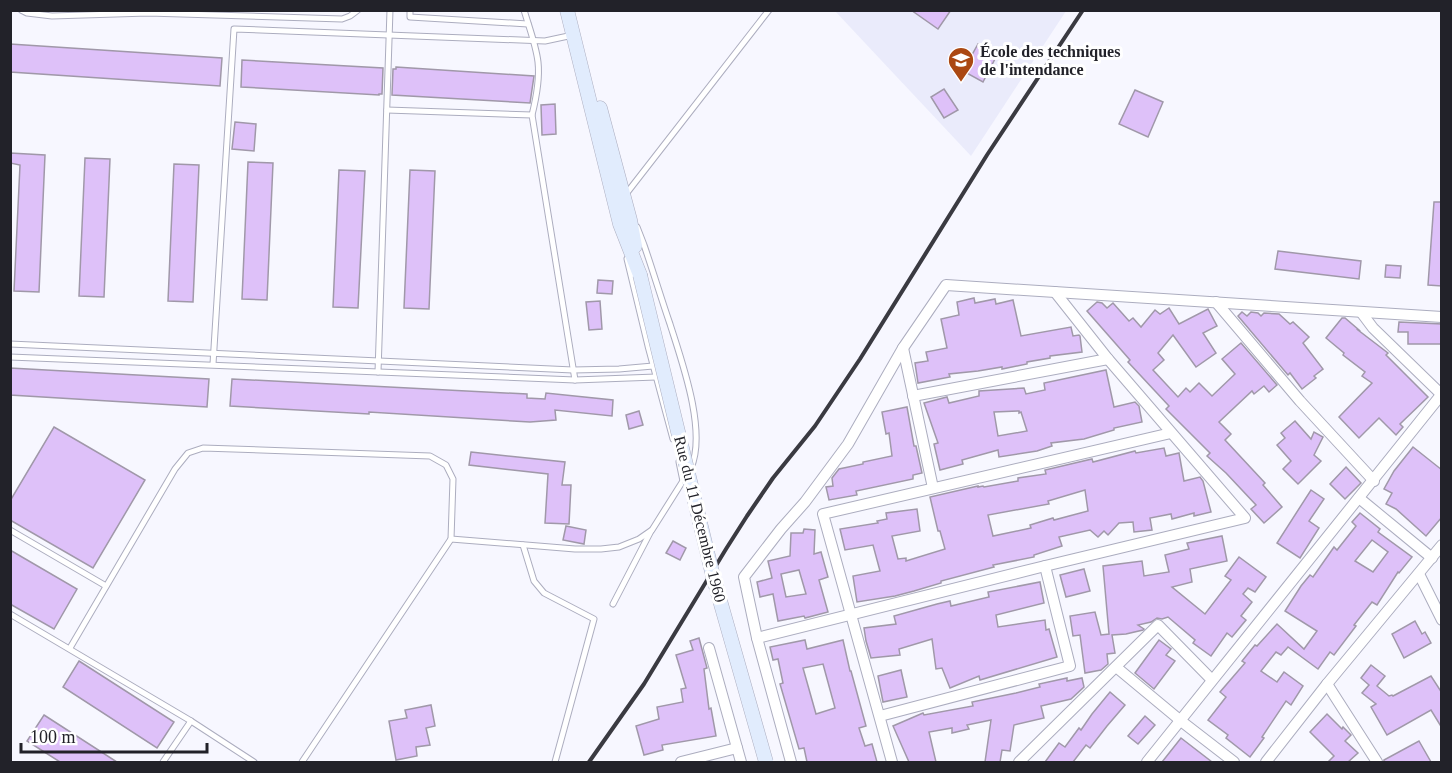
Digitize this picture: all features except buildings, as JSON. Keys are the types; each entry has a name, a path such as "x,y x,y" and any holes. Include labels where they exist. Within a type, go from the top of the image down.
{"main road":[{"name":"Rue du 11 Décembre 1960","path":"567,10 620,224 640,275"},
{"name":"Rue du 11 Décembre 1960","path":"575,10 630,220 640,275 713,576 766,762"}],"street":[{"path":"791,762 757,638 744,577 805,502 848,444 903,348 946,285 1442,316"},
{"path":"757,638 1245,518 1171,434 1055,292"},
{"path":"1216,302 1300,401 1374,481"},
{"path":"1147,762 1441,395 1373,328 1361,312"},
{"path":"903,348 933,488"},
{"path":"913,396 1108,359"},
{"path":"892,762 823,514 1171,434"},
{"path":"1359,498 1432,558"},
{"path":"1266,762 1442,545"},
{"path":"880,716 1071,666 1045,566"},
{"path":"1419,574 1442,620"},
{"path":"1020,762 1158,625 1212,680"},
{"path":"709,648 741,762"},
{"path":"1116,667 1234,762"},
{"path":"1327,684 1377,762"},
{"path":"681,762 737,748"}],"lane":[{"path":"21,10 27,13 52,16 148,12 285,14 342,19 358,10"},
{"path":"378,372 390,10"},
{"path":"410,10 410,17 528,24"},
{"path":"524,10 539,64 537,95 532,115 575,380"},
{"path":"613,604 652,530 690,470 695,455 695,416 686,376 644,245 624,196 769,10"},
{"path":"213,364 234,29 534,41 573,35"},
{"path":"387,110 532,115"},
{"path":"620,224 683,481"},
{"path":"10,344 573,370 653,366"},
{"path":"10,357 575,380 656,377"},
{"path":"70,648 175,469 188,453 203,448 430,456 446,465 453,479 451,538 302,762"},
{"path":"10,530 106,586"},
{"path":"451,538 575,549 601,549 620,547 639,539 652,530"},
{"path":"523,545 534,581 544,593 594,619 555,762"},
{"path":"10,614 191,721 254,762"},
{"path":"164,762 191,721"}],"shaded area":[{"name":"École des techniques de l'intendance","path":"835,11 1066,11 971,156"}],"railway":[{"path":"589,762 644,684 747,516 773,478 815,426 860,359 987,155 1083,10"}],"place":[{"name":"École des techniques de l'intendance","path":"961,83"}]}
